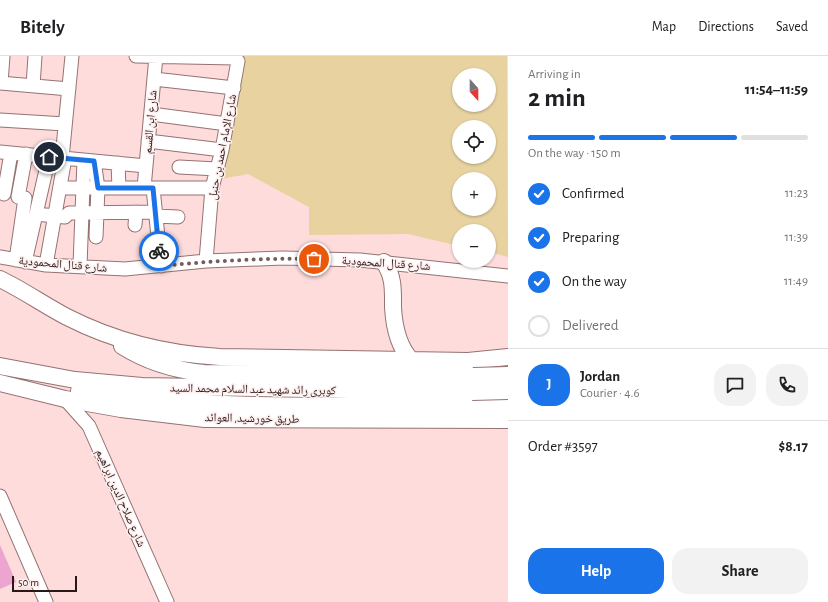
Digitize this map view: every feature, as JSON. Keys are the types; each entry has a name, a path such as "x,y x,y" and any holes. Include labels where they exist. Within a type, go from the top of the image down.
{"main road":[{"path":"384,262 393,281 393,308 399,340 403,350 411,360"},
{"path":"0,279 67,317 107,334 149,347 203,356 411,360 468,360 508,357"},
{"name":"كوبرى رائد شهيد عبد السلام محمد السيد","path":"107,334 127,349 148,360 189,371 204,373 473,384 508,391"},
{"path":"468,360 487,369 492,375 491,395 483,405"},
{"name":"كوبرى رائد شهيد عبد السلام محمد السيد","path":"0,366 75,380 184,388 473,384 508,375"},
{"path":"38,392 70,390 173,402 245,405 483,405 508,403 503,393 503,379 508,367"},
{"name":"طريق خورشيد, العوائد","path":"0,383 65,399 121,409 205,419 508,420"}],"street":[{"path":"3,56 1,83 69,89"},
{"path":"33,86 35,56"},
{"path":"46,265 64,158 72,56"},
{"path":"136,56 156,56"},
{"name":"شارع الإمام احمد بن حنبل","path":"156,56 235,58 238,63 222,150 212,188 206,261"},
{"name":"شارع ابن القسم","path":"156,56 146,166 148,188 155,214 161,266"},
{"path":"154,79 234,88"},
{"path":"151,114 227,124"},
{"path":"0,120 66,124"},
{"path":"148,141 222,150"},
{"path":"39,201 2,193 6,152 146,166"},
{"path":"20,261 22,197 26,154"},
{"path":"20,261 36,214 49,157"},
{"path":"80,266 83,188 89,161"},
{"path":"89,161 98,188 96,237"},
{"path":"118,163 119,188"},
{"path":"179,167 217,169"},
{"path":"44,178 60,184 83,188 212,188"},
{"path":"36,214 65,217 69,213 97,213 135,219 155,214 178,217"},
{"name":"شارع قنال المحمودية","path":"0,257 46,265 125,269 206,261 283,258 360,260 508,276"},
{"name":"شارع صلاح الدين ابراهيم","path":"65,399 89,426 167,602"},
{"path":"0,496 46,602"}],"shaded area":[{"path":"244,56 507,56 508,257 496,254 496,224 452,224 452,244 408,234 309,235 309,207 248,174 221,179"}],"building":[{"path":"0,545 16,582 0,589"}],"way so far":[{"path":"159,251 161,266 206,261 283,258 314,259"}],"route":[{"path":"49,157 94,161 98,188 153,188 159,251"}]}
